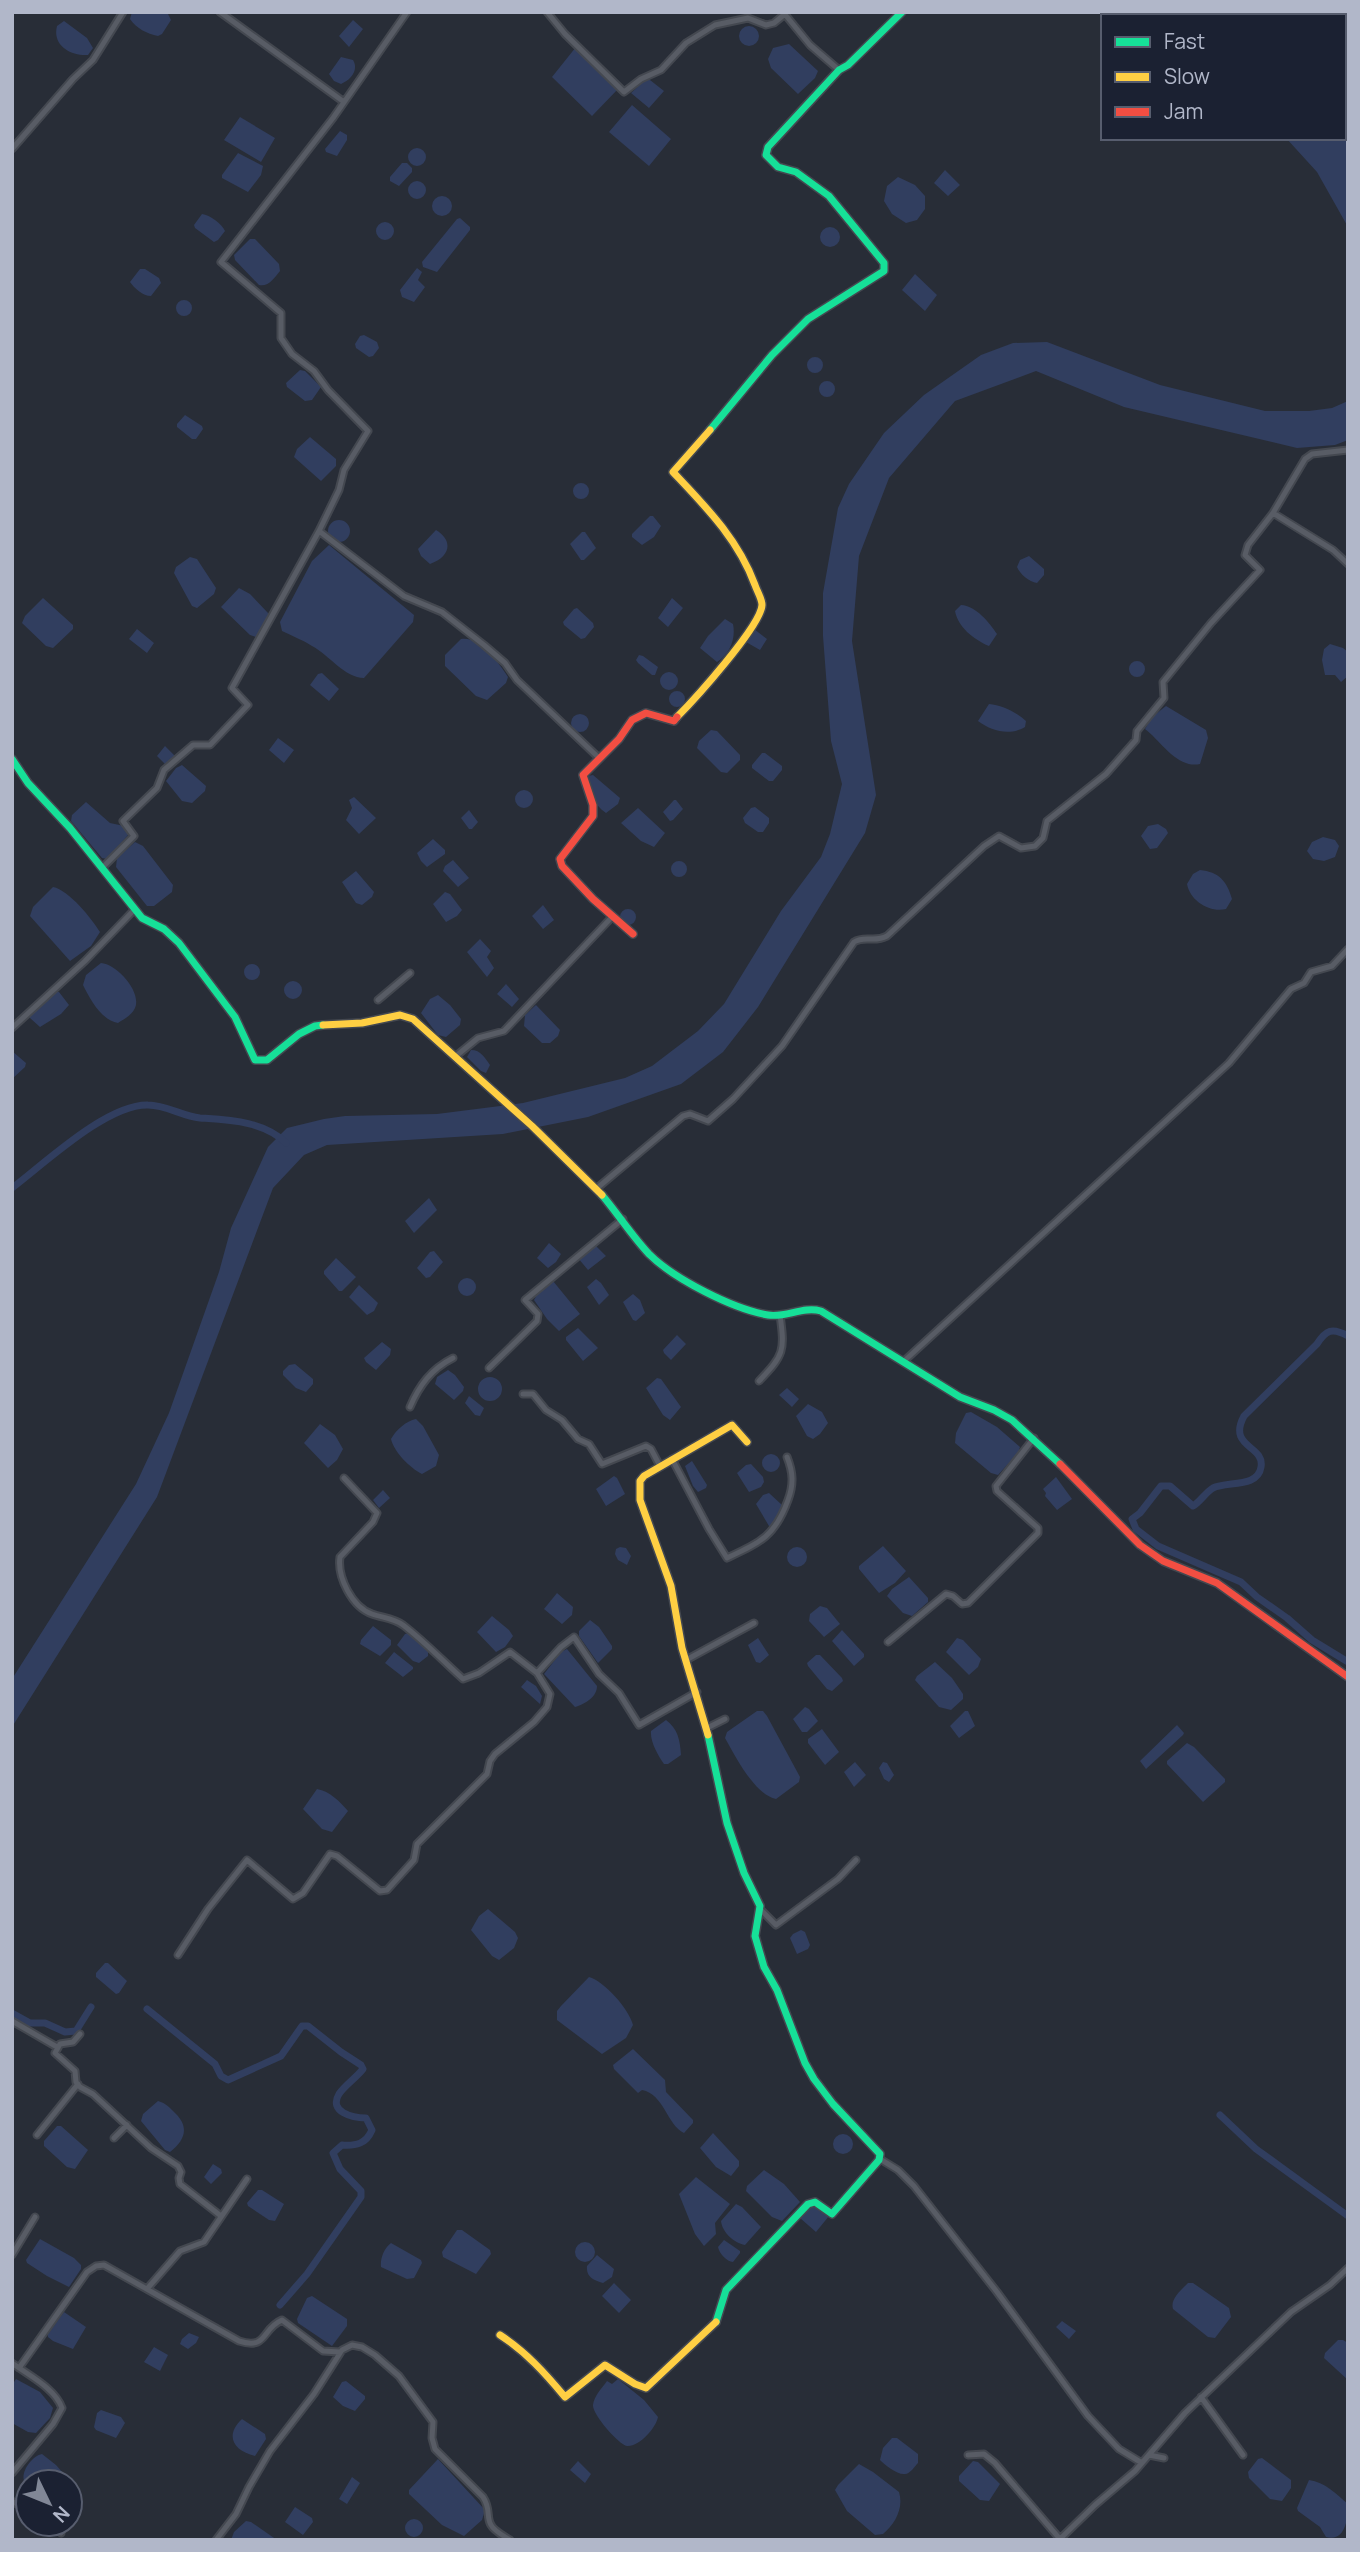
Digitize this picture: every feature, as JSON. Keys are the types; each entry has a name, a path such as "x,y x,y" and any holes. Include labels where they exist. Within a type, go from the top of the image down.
{"street":[{"path":"12,149 93,60 123,12"},
{"path":"220,12 344,102"},
{"path":"103,867 134,836 123,821 157,788 164,770 193,745 210,745 248,705 232,688 319,531 339,490 344,470 368,431 328,390 314,371 292,354 281,338 281,313 221,262 344,102 407,12"},
{"path":"547,12 565,34 624,93 641,79 661,70 686,43 715,25 736,23 748,18 766,25 774,23 784,13 810,45 839,70"},
{"path":"633,934 612,917 562,866 559,859 593,816 594,809 583,783 583,775 619,739 632,720 646,713 674,721 727,659 760,614 762,604 745,556 726,528 673,472 808,318 834,299 873,282 884,271 884,263 829,196 796,172 778,167 765,155 768,147 839,70 848,65 902,12"},
{"path":"596,1189 683,1116 690,1114 708,1121 733,1099 782,1046 854,942 862,939 878,941 887,936 984,846 999,836 1021,848 1035,846 1043,838 1047,821 1091,788 1125,755 1136,740 1137,731 1164,698 1163,682 1259,570 1245,555 1248,545 1273,513 1308,457 1348,450"},
{"path":"1273,513 1334,550 1348,564"},
{"path":"319,531 404,596 442,612 484,645 599,758"},
{"path":"12,759 28,783 103,867 142,918 162,927 178,943 235,1017 258,1061 267,1059 299,1034 315,1026 362,1023 400,1015 408,1017 499,1093 596,1189 638,1241 668,1269 740,1305 769,1315 803,1308 821,1311 960,1397 1002,1414 1034,1438 1140,1545 1163,1561 1203,1576 1228,1590 1348,1677"},
{"path":"12,1028 85,961 135,909"},
{"path":"456,1056 478,1038 504,1031 612,917"},
{"path":"903,1362 1229,1063 1292,989 1304,983 1311,972 1332,966 1348,949"},
{"path":"378,1000 410,972"},
{"path":"489,1368 537,1321 538,1314 525,1300 622,1219"},
{"path":"759,1381 781,1355 783,1341 779,1315"},
{"path":"410,1407 424,1382 435,1370 453,1358"},
{"path":"523,1394 533,1394 546,1410 562,1420 578,1439 589,1444 602,1464 646,1446 652,1450 660,1466"},
{"path":"747,1442 732,1425 640,1480 640,1500 671,1587 679,1634 707,1728 727,1823 760,1909 776,1925 838,1880 856,1860"},
{"path":"888,1642 946,1594 962,1604 968,1603 1036,1536 1038,1528 997,1491 996,1486 1034,1438"},
{"path":"672,1459 727,1558 752,1547 778,1525 792,1489 793,1471 787,1457"},
{"path":"178,1955 208,1909 247,1860 293,1899 303,1893 330,1854 346,1863 380,1891 387,1890 414,1860 417,1844 487,1774 489,1761 495,1754 544,1712 550,1701 550,1694 537,1673 510,1652 479,1673 463,1679 405,1626 389,1618 371,1614 359,1605 342,1579 340,1557 373,1522 377,1513 344,1478"},
{"path":"686,1660 754,1623"},
{"path":"537,1673 574,1637 599,1674 619,1693 639,1725 697,1692"},
{"path":"707,1728 725,1719"},
{"path":"500,2335 521,2349 541,2368 565,2397 573,2394 605,2365 638,2386 646,2388 715,2323 719,2318 726,2290 808,2204 814,2202 832,2214 880,2159 880,2154 833,2104 805,2063 757,1945 755,1936 760,1909"},
{"path":"12,2021 57,2048"},
{"path":"80,2034 73,2042 65,2041 55,2053 75,2071 78,2084 93,2094 151,2148 180,2168 180,2184 221,2216"},
{"path":"37,2135 78,2084"},
{"path":"114,2138 127,2124"},
{"path":"880,2159 898,2170 914,2186 997,2292 1088,2416 1119,2449 1142,2463"},
{"path":"148,2289 180,2251 204,2242 247,2179"},
{"path":"12,2255 35,2217"},
{"path":"19,2368 88,2272 96,2266 108,2266 250,2345 258,2343 275,2323 282,2320 319,2349 340,2352"},
{"path":"968,2455 984,2454 995,2463 1059,2539 1142,2463 1174,2424 1299,2304 1330,2285 1348,2268"},
{"path":"216,2540 236,2514 270,2451 314,2394 346,2346 362,2347 398,2376 433,2422 432,2438 435,2449 482,2497 488,2505 492,2527 510,2540"},
{"path":"12,2363 48,2390 59,2400 62,2408 12,2473"},
{"path":"1201,2397 1243,2455"},
{"path":"1149,2455 1164,2458"}],"water":[{"path":"132,12 167,12 171,20 158,36 135,25 130,19"},
{"path":"353,20 363,29 349,47 339,36"},
{"path":"64,21 87,38 93,48 88,55 75,54 60,44 56,33 57,26"},
{"path":"749,26 756,29 759,36 756,43 749,46 742,43 739,36 742,29"},
{"path":"789,44 818,71 815,78 798,94 771,68 768,59 773,48"},
{"path":"576,47 618,89 592,116 552,77"},
{"path":"341,57 353,60 355,67 351,77 341,84 334,81 329,74"},
{"path":"645,80 650,80 664,91 649,108 631,93"},
{"path":"632,105 671,139 649,166 609,132"},
{"path":"240,117 275,138 261,162 224,140"},
{"path":"340,131 347,135 347,140 337,156 326,152 325,149"},
{"path":"1346,139 1348,227 1317,172 1288,140"},
{"path":"413,148 421,148 426,157 424,164 413,166 408,161 408,153"},
{"path":"238,153 263,166 261,175 248,192 222,178"},
{"path":"402,163 407,163 412,172 399,186 390,181 390,177"},
{"path":"945,170 960,185 948,196 934,183"},
{"path":"898,177 915,185 925,196 925,209 917,220 906,223 892,214 884,201 887,186"},
{"path":"417,181 423,184 426,190 423,196 417,199 411,196 408,190 411,184"},
{"path":"442,196 449,199 452,206 449,213 442,216 435,213 432,206 435,199"},
{"path":"202,214 219,223 225,231 218,240 214,242 195,228 194,225"},
{"path":"460,218 470,230 437,272 423,267 422,262"},
{"path":"385,222 391,225 394,231 391,237 385,240 379,237 376,231 379,225"},
{"path":"830,227 837,230 840,237 837,244 830,247 823,244 820,237 823,230"},
{"path":"250,239 255,239 279,264 280,271 266,285 259,285 235,260 234,255"},
{"path":"417,268 422,272 418,280 425,287 414,302 402,297 400,290"},
{"path":"140,269 145,269 159,278 161,283 151,296 139,291 130,282"},
{"path":"915,274 937,295 925,311 902,290"},
{"path":"184,300 190,302 190,314 184,316 178,314 176,308 178,302"},
{"path":"364,335 377,342 379,348 373,356 369,357 356,348 355,344 360,336"},
{"path":"1047,342 1160,385 1265,411 1309,411 1332,408 1348,401 1348,440 1335,445 1297,448 1124,407 1036,371 955,401 889,478 859,556 852,641 876,795 865,833 758,1007 723,1052 681,1084 588,1117 503,1134 327,1145 304,1155 273,1188 157,1497 12,1727 12,1679 136,1484 169,1413 219,1272 231,1228 268,1147 287,1128 324,1119 437,1114 523,1103 625,1078 652,1066 698,1031 724,1004 781,911 821,857 830,834 842,784 831,741 823,636 823,593 838,508 849,484 884,433 924,395 981,355 1013,343"},
{"path":"812,357 818,357 823,365 821,371 812,373 807,368 807,362"},
{"path":"300,370 305,371 321,387 312,400 305,401 287,387 286,383"},
{"path":"827,381 833,383 833,395 827,397 821,395 819,389 821,383"},
{"path":"185,415 202,426 203,429 196,439 192,439 177,427"},
{"path":"310,437 336,459 336,466 321,481 294,457 297,449"},
{"path":"578,483 584,483 589,491 587,497 578,499 573,494 573,488"},
{"path":"650,516 661,526 654,537 642,545 632,534"},
{"path":"339,520 347,523 350,531 347,539 339,542 331,539 328,531 331,523"},
{"path":"436,530 442,534 447,548 442,557 430,564 418,549"},
{"path":"585,532 596,548 584,560 581,560 570,544"},
{"path":"329,545 414,615 413,622 364,678 350,674 318,650 282,631 280,622 312,561"},
{"path":"1029,556 1044,569 1044,575 1037,583 1025,577 1017,567 1020,560"},
{"path":"190,557 197,559 216,588 214,594 197,608 192,606 174,573 176,567"},
{"path":"239,588 250,594 268,613 256,637 250,635 221,607"},
{"path":"43,598 73,625 73,629 53,648 46,646 22,623 25,616"},
{"path":"672,598 683,608 668,627 658,618"},
{"path":"961,605 977,611 997,634 989,646 972,636 959,622 955,611"},
{"path":"577,608 594,627 581,639 563,622"},
{"path":"725,619 733,624 733,641 729,650 717,662 700,648"},
{"path":"137,629 154,643 147,653 129,639"},
{"path":"754,629 767,639 760,650 746,642"},
{"path":"461,639 468,639 482,646 508,677 506,683 487,700 476,696 445,666 445,655"},
{"path":"1330,644 1348,652 1348,676 1341,682 1335,675 1325,675 1322,660 1324,649"},
{"path":"639,655 658,667 655,675 638,663 636,660"},
{"path":"1134,661 1140,661 1145,669 1143,675 1134,677 1129,672 1129,666"},
{"path":"669,672 675,675 678,681 675,687 669,690 663,687 660,681 663,675"},
{"path":"322,673 339,689 329,701 310,685 318,674"},
{"path":"674,691 680,691 685,699 683,705 674,707 669,702 669,696"},
{"path":"989,704 1004,707 1018,715 1026,721 1025,727 1007,732 995,730 978,721"},
{"path":"1166,706 1206,730 1208,738 1200,764 1184,762 1177,758 1145,729 1152,717"},
{"path":"580,714 586,717 589,723 586,729 580,732 574,729 571,723 574,717"},
{"path":"711,730 717,731 740,755 740,760 727,773 721,772 697,748 699,741"},
{"path":"278,738 294,750 284,763 269,750"},
{"path":"165,746 176,757 166,765 157,756"},
{"path":"762,753 782,766 773,781 769,781 752,768"},
{"path":"182,765 206,786 205,791 192,803 182,801 166,781 176,768"},
{"path":"593,775 620,798 618,804 606,813 598,806 590,792 588,776"},
{"path":"524,790 530,793 533,799 530,805 524,808 518,805 515,799 518,793"},
{"path":"354,797 376,818 359,834 346,820 352,808 349,800"},
{"path":"674,800 683,809 670,821 663,812"},
{"path":"86,802 110,823 124,826 129,834 107,859 102,858 71,821 72,815"},
{"path":"755,807 769,818 763,832 758,832 745,823 743,818"},
{"path":"638,808 665,833 654,847 641,841 621,823"},
{"path":"469,810 478,822 472,829 469,829 461,818"},
{"path":"1158,824 1168,833 1157,848 1150,849 1141,836 1148,826"},
{"path":"1323,837 1335,840 1339,846 1335,857 1324,861 1313,859 1307,851 1312,842"},
{"path":"433,839 445,850 445,854 427,867 417,853"},
{"path":"135,842 143,846 173,885 172,892 154,906 147,906 116,867 117,858"},
{"path":"453,860 469,878 458,887 443,871"},
{"path":"679,861 685,863 685,875 679,877 673,875 671,869 673,863"},
{"path":"1200,870 1217,875 1225,882 1232,899 1226,909 1207,907 1192,896 1187,884 1193,874"},
{"path":"356,871 374,892 362,905 356,903 342,882"},
{"path":"53,887 73,899 100,932 91,946 70,961 30,916 33,907"},
{"path":"445,892 450,894 462,910 446,922 433,904"},
{"path":"543,905 554,920 543,929 532,916"},
{"path":"628,909 634,911 634,923 628,925 622,923 620,917 622,911"},
{"path":"480,939 491,951 487,957 494,968 487,977 467,952"},
{"path":"101,963 121,973 135,994 134,1010 118,1023 101,1013 83,985 86,975"},
{"path":"252,964 258,966 258,978 252,980 246,978 244,972 246,966"},
{"path":"293,981 299,984 302,990 299,996 293,999 287,996 284,990 287,984"},
{"path":"506,984 519,999 512,1007 497,994"},
{"path":"54,991 59,992 69,1005 61,1014 40,1027 30,1015"},
{"path":"438,995 461,1019 460,1025 446,1037 438,1035 421,1013 430,999"},
{"path":"536,1005 560,1030 550,1043 542,1043 524,1026 525,1015"},
{"path":"471,1050 480,1053 490,1065 486,1073 467,1057"},
{"path":"12,1051 26,1063 12,1079"},
{"path":"429,1198 437,1210 414,1233 405,1221"},
{"path":"549,1243 561,1254 548,1268 537,1258"},
{"path":"594,1244 606,1256 588,1270 578,1258"},
{"path":"434,1251 443,1262 426,1278 417,1268 430,1252"},
{"path":"336,1258 356,1277 342,1291 324,1274"},
{"path":"467,1278 473,1281 476,1287 473,1293 467,1296 461,1293 458,1287 461,1281"},
{"path":"596,1279 609,1295 599,1305 587,1287"},
{"path":"553,1281 580,1314 559,1331 534,1300 539,1291"},
{"path":"359,1285 378,1303 374,1311 367,1315 349,1297"},
{"path":"633,1294 640,1300 645,1313 636,1321 623,1302"},
{"path":"578,1328 598,1348 583,1361 566,1340 566,1337"},
{"path":"677,1335 686,1344 671,1360 663,1350"},
{"path":"382,1342 391,1349 390,1355 376,1370 364,1358"},
{"path":"295,1364 313,1379 313,1384 306,1392 296,1388 283,1375 289,1365"},
{"path":"448,1370 464,1387 454,1400 435,1384 437,1377"},
{"path":"490,1377 498,1381 502,1389 498,1397 490,1401 482,1397 478,1389 482,1381"},
{"path":"657,1378 661,1379 681,1407 670,1420 663,1415 646,1388"},
{"path":"787,1388 799,1399 792,1407 779,1395"},
{"path":"469,1396 484,1408 480,1416 475,1415 465,1403"},
{"path":"808,1404 822,1412 828,1423 813,1439 807,1436 796,1416"},
{"path":"971,1412 997,1427 1020,1447 1018,1453 998,1475 991,1473 955,1443 956,1433 966,1413"},
{"path":"416,1419 423,1426 439,1455 436,1466 422,1474 403,1459 391,1439 402,1426"},
{"path":"320,1424 335,1435 343,1449 337,1460 328,1468 304,1443"},
{"path":"771,1454 777,1457 780,1463 777,1469 771,1472 765,1469 762,1463 765,1457"},
{"path":"692,1461 707,1485 698,1492 685,1466"},
{"path":"751,1464 763,1477 764,1482 761,1487 749,1492 737,1473"},
{"path":"614,1476 625,1494 606,1506 596,1489"},
{"path":"1056,1477 1072,1499 1057,1510 1045,1496 1043,1489"},
{"path":"383,1490 390,1498 379,1508 373,1500"},
{"path":"769,1493 782,1505 783,1511 772,1526 769,1526 756,1504 763,1495"},
{"path":"883,1546 906,1571 895,1583 879,1593 859,1566"},
{"path":"620,1547 626,1548 631,1556 627,1565 618,1560 615,1554"},
{"path":"797,1547 804,1550 807,1557 804,1564 797,1567 790,1564 787,1557 790,1550"},
{"path":"909,1577 928,1598 928,1602 912,1616 903,1613 887,1596"},
{"path":"557,1593 573,1607 572,1615 562,1624 544,1609"},
{"path":"820,1606 827,1608 840,1624 824,1637 809,1621 810,1614"},
{"path":"492,1616 513,1636 505,1647 496,1652 477,1632"},
{"path":"590,1620 599,1627 612,1646 598,1663 579,1636 579,1631"},
{"path":"373,1626 391,1640 391,1645 380,1656 360,1644"},
{"path":"842,1630 864,1654 854,1666 832,1641"},
{"path":"409,1633 428,1652 428,1656 419,1663 413,1661 397,1645 405,1634"},
{"path":"758,1638 769,1655 760,1663 756,1662 748,1645"},
{"path":"957,1638 963,1640 981,1659 978,1667 969,1675 946,1652"},
{"path":"567,1649 597,1686 590,1700 575,1707 544,1674 561,1652"},
{"path":"394,1652 413,1667 403,1677 385,1663"},
{"path":"820,1655 842,1678 843,1681 832,1691 827,1689 808,1666 807,1663"},
{"path":"935,1662 952,1678 963,1694 963,1699 951,1710 939,1707 915,1680"},
{"path":"527,1680 536,1686 542,1696 540,1704 521,1687"},
{"path":"805,1707 818,1721 807,1732 802,1732 793,1719"},
{"path":"757,1711 763,1711 767,1716 800,1777 799,1782 776,1799 768,1796 753,1783 725,1738 727,1732"},
{"path":"968,1711 975,1726 959,1738 950,1726"},
{"path":"666,1720 678,1735 681,1755 664,1764 653,1744 651,1731"},
{"path":"1177,1725 1183,1735 1146,1769 1140,1761"},
{"path":"822,1729 839,1752 825,1765 808,1743 808,1739"},
{"path":"1187,1743 1225,1779 1203,1802 1167,1764"},
{"path":"855,1762 866,1775 854,1787 844,1772"},
{"path":"883,1762 887,1763 894,1775 889,1782 884,1779 879,1768"},
{"path":"317,1789 330,1794 348,1811 332,1832 322,1829 303,1809"},
{"path":"488,1909 515,1932 518,1938 514,1948 499,1960 492,1956 471,1930 479,1916"},
{"path":"801,1930 805,1932 810,1945 808,1949 797,1954 790,1938"},
{"path":"105,1963 127,1981 119,1993 116,1994 96,1977 96,1973"},
{"path":"589,1977 615,1996 627,2011 633,2025 626,2038 602,2054 557,2020 557,2011"},
{"path":"633,2049 665,2080 666,2092 693,2120 684,2133 673,2123 655,2097 642,2090 638,2093 614,2069 613,2065"},
{"path":"158,2101 170,2108 183,2124 182,2139 170,2152 165,2150 141,2121 143,2114"},
{"path":"57,2126 61,2126 88,2150 75,2169 67,2167 44,2146 44,2141"},
{"path":"713,2133 739,2161 739,2166 731,2176 716,2167 700,2148"},
{"path":"843,2134 850,2137 853,2144 850,2151 843,2154 836,2151 833,2144 836,2137"},
{"path":"213,2164 221,2169 222,2173 211,2184 204,2177"},
{"path":"764,2170 784,2184 800,2202 782,2221 772,2217 746,2191 747,2186"},
{"path":"696,2177 730,2204 715,2223 716,2234 704,2246 695,2234 679,2194"},
{"path":"258,2190 284,2204 275,2221 248,2206 247,2203"},
{"path":"736,2204 761,2227 745,2245 729,2236 721,2221"},
{"path":"814,2206 829,2216 816,2232 800,2218 809,2207"},
{"path":"457,2230 462,2230 490,2250 491,2254 476,2274 443,2257 442,2252"},
{"path":"40,2239 74,2258 81,2265 69,2287 27,2263 26,2260"},
{"path":"724,2240 740,2251 733,2262 726,2259 718,2247"},
{"path":"585,2242 592,2245 595,2252 592,2259 585,2262 578,2259 575,2252 578,2245"},
{"path":"391,2243 421,2260 414,2278 407,2279 381,2267 383,2254"},
{"path":"597,2255 614,2269 612,2277 603,2283 591,2278 587,2270 587,2266"},
{"path":"614,2283 631,2300 619,2313 602,2296"},
{"path":"1188,2283 1193,2283 1229,2308 1231,2317 1215,2338 1208,2337 1173,2309 1175,2298"},
{"path":"312,2296 347,2319 347,2326 332,2346 298,2323 297,2319 307,2298"},
{"path":"64,2312 86,2327 73,2349 48,2337"},
{"path":"1062,2321 1076,2331 1069,2339 1056,2327"},
{"path":"189,2333 199,2337 188,2349 180,2344"},
{"path":"1338,2340 1348,2343 1348,2380 1324,2358 1325,2353"},
{"path":"154,2347 168,2355 160,2371 144,2362"},
{"path":"16,2379 40,2392 53,2408 50,2418 36,2433 28,2432 12,2423 12,2385"},
{"path":"618,2379 644,2400 658,2417 646,2436 627,2446 601,2422 593,2405 598,2392 607,2381 612,2384"},
{"path":"346,2381 365,2396 355,2411 343,2406 333,2397 342,2382"},
{"path":"101,2410 121,2417 125,2423 116,2438 94,2427 97,2413"},
{"path":"242,2419 265,2434 266,2439 255,2456 237,2447 234,2442 233,2431"},
{"path":"892,2438 897,2438 918,2454 918,2463 907,2474 895,2471 880,2460 883,2448"},
{"path":"42,2454 59,2468 26,2468"},
{"path":"1262,2458 1291,2480 1291,2488 1282,2501 1270,2499 1249,2478 1248,2472 1258,2459"},
{"path":"438,2459 485,2510 482,2520 464,2536 442,2525 409,2494 409,2490"},
{"path":"578,2461 591,2474 585,2483 570,2470"},
{"path":"973,2461 978,2462 1000,2484 989,2501 980,2500 959,2481 959,2476"},
{"path":"859,2464 899,2492 897,2515 883,2534 875,2535 847,2511 835,2490"},
{"path":"352,2477 360,2483 347,2504 339,2499"},
{"path":"1309,2480 1325,2486 1348,2504 1346,2522 1338,2536 1326,2537 1320,2527 1298,2511"},
{"path":"295,2507 312,2518 313,2522 303,2535 285,2522"},
{"path":"414,2519 420,2522 423,2528 420,2534 414,2537 408,2534 405,2528 408,2522"},
{"path":"246,2521 277,2540 231,2540 234,2532"}],"waterway":[{"path":"12,1188 96,1124 132,1107 155,1105 193,1117 246,1123 267,1130 286,1143"},
{"path":"1348,1336 1338,1331 1330,1331 1323,1336 1244,1416 1240,1434 1261,1460 1259,1474 1248,1481 1213,1488 1193,1506 1170,1486 1161,1486 1132,1519 1136,1529 1158,1546 1241,1582 1312,1640 1348,1662"},
{"path":"12,2013 30,2023 45,2023 65,2032 76,2031 91,2007"},
{"path":"147,2009 215,2064 221,2076 228,2080 281,2056 302,2026 308,2026 363,2069 336,2100 339,2110 355,2117 366,2118 372,2130 364,2141 342,2145 333,2153 340,2169 361,2191 361,2197 307,2274 280,2305"},
{"path":"1220,2115 1256,2149 1348,2216"}],"traffic: fast":[{"path":"710,430 772,355 808,319 884,271 884,263 829,196 796,172 778,167 766,155 768,147 839,70 848,65 902,12"},
{"path":"12,759 28,783 70,828 142,918 164,929 179,943 235,1017 255,1060 267,1060 299,1034 323,1025"},
{"path":"602,1195 649,1254 688,1283 722,1300 768,1315 821,1311 960,1397 1012,1420 1060,1464"},
{"path":"708,1735 727,1823 744,1873 760,1906 755,1936 764,1967 777,1990 805,2063 814,2079 833,2104 880,2154 879,2160 832,2214 815,2202 808,2204 726,2290 716,2322"}],"traffic: slow":[{"path":"677,717 739,645 751,629 762,605 748,568 730,538 673,472 710,430"},
{"path":"323,1025 362,1023 400,1015 413,1019 532,1126 602,1195"},
{"path":"708,1735 682,1648 671,1586 640,1500 640,1481 644,1476 732,1425 747,1442"},
{"path":"500,2335 535,2363 565,2397 605,2365 646,2388 716,2322"}],"traffic: jam":[{"path":"633,934 593,899 562,866 560,859 593,816 593,805 583,775 619,739 632,720 646,713 674,721 677,717"},
{"path":"1060,1464 1140,1545 1163,1561 1217,1583 1348,1677"}]}
